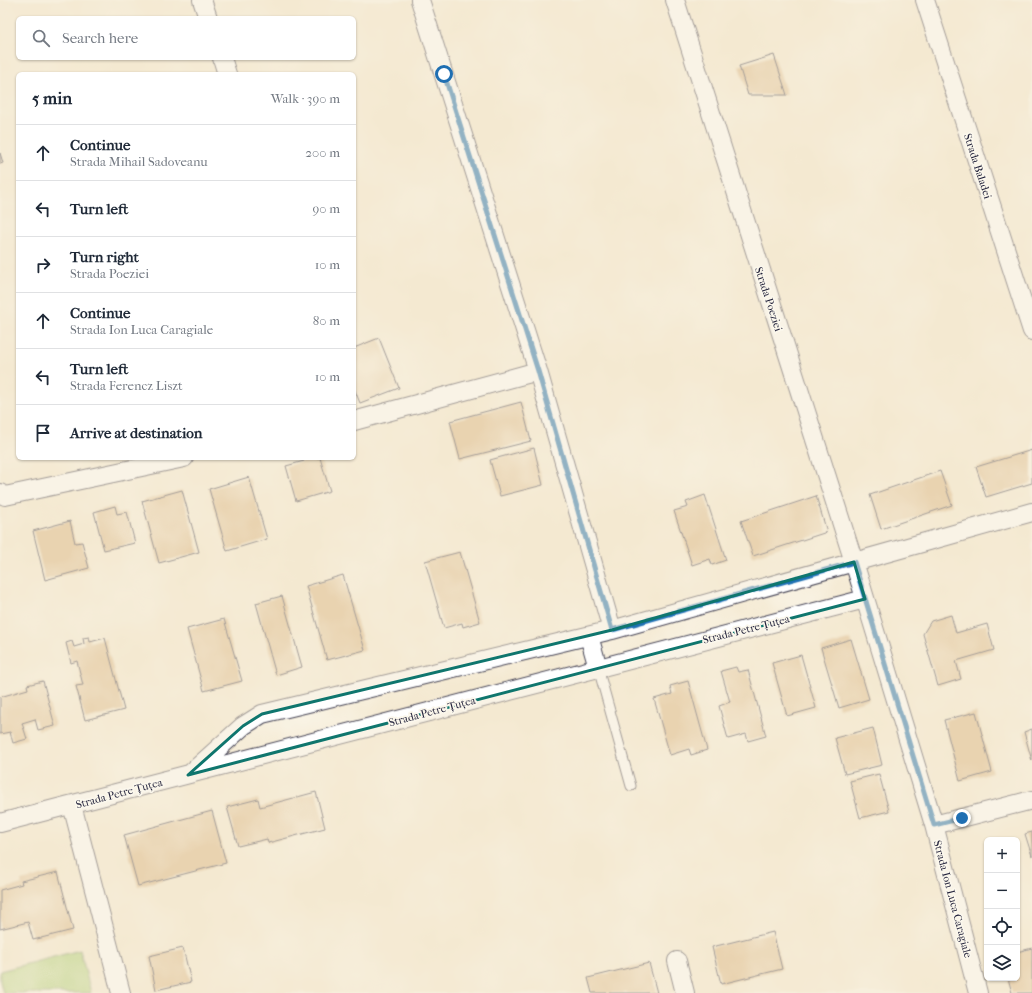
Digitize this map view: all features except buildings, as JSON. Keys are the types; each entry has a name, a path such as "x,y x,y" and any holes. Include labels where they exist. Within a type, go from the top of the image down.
{"street":[{"path":"202,0 207,16"},
{"path":"420,0 538,371 612,630"},
{"name":"Strada Poeziei","path":"675,0 865,599"},
{"name":"Strada Baladei","path":"925,0 1032,331"},
{"path":"223,60 226,72"},
{"path":"356,420 538,371"},
{"path":"3,494 174,460"},
{"path":"188,775 243,726 262,714 612,630 1032,512"},
{"name":"Strada Petre Țuțea","path":"0,823 865,599"},
{"name":"Strada Ion Luca Caragiale","path":"865,599 934,825 978,993"},
{"path":"589,636 598,668"},
{"path":"934,825 1032,800"},
{"path":"72,805 121,993"},
{"path":"677,961 685,993"}],"lane":[{"path":"598,668 632,786"}],"highlighted area":[{"path":"854,562 865,599 188,775 243,726 262,714 612,630"}],"green space":[{"path":"80,950 91,993 3,993 0,981 0,971"}],"route":[{"path":"444,74 538,371 612,630 854,562 934,825 962,818"}]}
